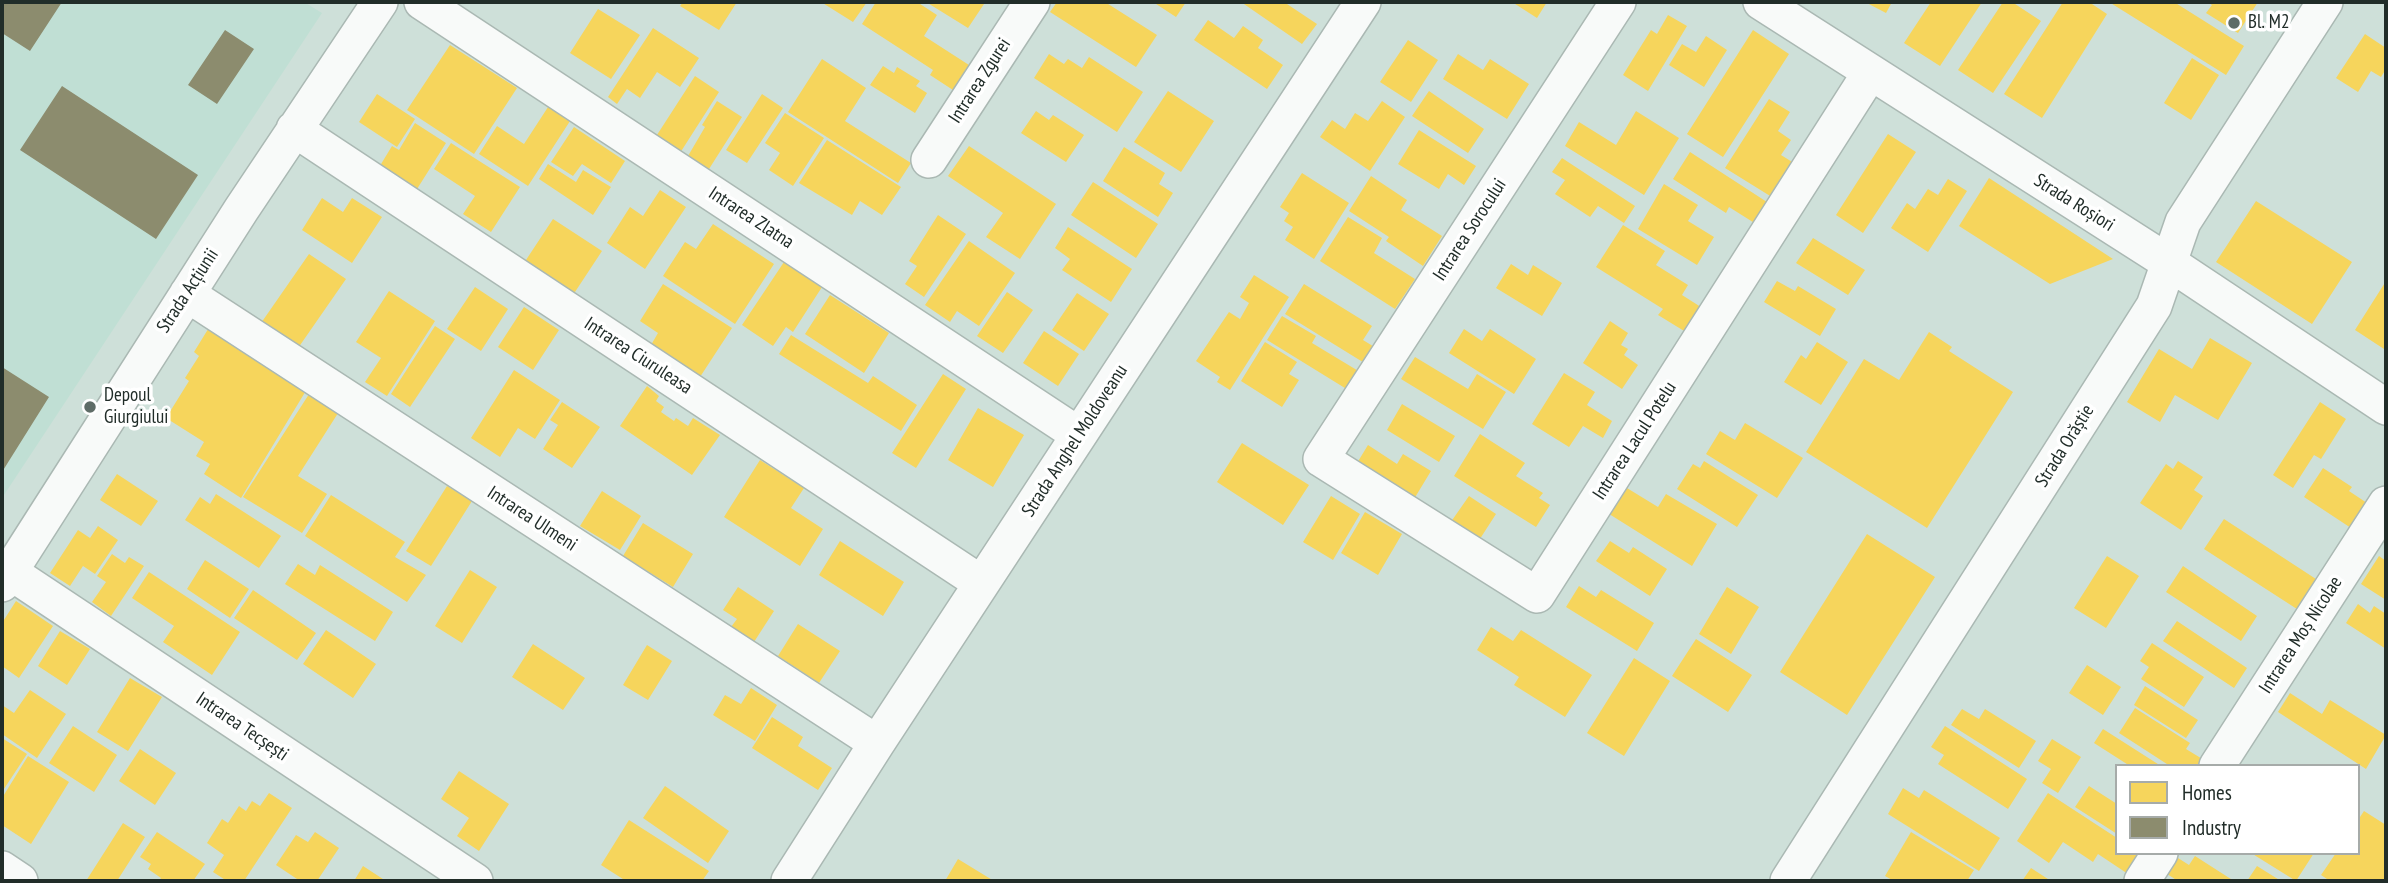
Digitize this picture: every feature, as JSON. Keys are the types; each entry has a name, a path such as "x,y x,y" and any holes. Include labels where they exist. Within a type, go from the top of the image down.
{"street":[{"name":"Strada Acțiunii","path":"6,578 294,129 380,2"},
{"name":"Intrarea Zlatna","path":"422,2 1079,435"},
{"name":"Intrarea Zgurei","path":"929,160 1032,2"},
{"name":"Strada Anghel Moldoveanu","path":"789,881 981,583 1363,2"},
{"name":"Intrarea Sorocului","path":"1321,459 1618,2"},
{"name":"Strada Roșiori","path":"1761,2 2168,262 2386,407"},
{"name":"Strada Orăștie","path":"1788,881 2154,306 2183,222 2325,2"},
{"name":"Intrarea Lacul Potelu","path":"1321,459 1537,595 1870,73"},
{"name":"Intrarea Ciuruleasa","path":"294,129 981,583"},
{"name":"Intrarea Ulmeni","path":"187,294 877,743"},
{"name":"Intrarea Moș Nicolae","path":"2218,764 2386,504"},
{"name":"Intrarea Tecșești","path":"6,578 475,881"},
{"path":"2142,881 2159,855"},
{"path":"2,869 20,881"}],"shaded area":[{"path":"2,2 304,2 322,13 2,498"}],"building: Homes":[{"path":"683,2 737,2 719,30 680,6"},
{"path":"821,2 867,2 853,22"},
{"path":"876,2 917,2 937,15 924,36 969,65 953,90 930,75 933,70 862,24"},
{"path":"926,2 980,2 984,4 968,28"},
{"path":"1057,2 1105,2 1157,35 1136,67 1050,12"},
{"path":"1153,2 1186,2 1176,17"},
{"path":"1241,2 1284,2 1317,24 1302,44"},
{"path":"1512,2 1547,2 1537,18"},
{"path":"1865,2 1892,2 1886,13"},
{"path":"1931,2 1982,2 1940,66 1904,43"},
{"path":"2003,2 2012,2 2041,21 1993,93 1958,70"},
{"path":"2063,2 2089,2 2107,14 2042,118 2004,94"},
{"path":"2109,2 2174,2 2244,46 2226,75"},
{"name":"Bl. M2","path":"2207,2 2258,2 2238,33 2206,13 2212,5"},
{"path":"598,9 640,35 611,79 570,53"},
{"path":"1668,15 1687,26 1648,91 1623,75 1651,30 1657,34"},
{"path":"1208,20 1234,38 1243,26 1263,40 1258,48 1283,65 1267,89 1194,40"},
{"path":"653,28 699,58 680,87 657,72 640,98 627,89 617,104 608,97"},
{"path":"1753,30 1789,54 1723,157 1687,134"},
{"path":"2365,34 2386,48 2386,69 2381,77 2371,71 2358,92 2336,78"},
{"path":"1706,36 1727,50 1704,87 1669,65 1682,44 1696,52"},
{"path":"1408,40 1438,60 1411,102 1380,82"},
{"path":"450,45 517,88 474,154 407,110"},
{"path":"1049,54 1064,64 1068,59 1082,68 1089,57 1143,92 1117,132 1034,78"},
{"path":"1458,54 1483,70 1490,59 1529,84 1507,119 1443,79"},
{"path":"2192,58 2219,75 2191,120 2164,103"},
{"path":"822,59 866,88 845,121 911,163 898,183 788,112"},
{"path":"883,66 894,73 897,67 920,81 916,86 927,93 915,113 870,85"},
{"path":"695,76 719,92 680,153 655,138"},
{"path":"1168,91 1214,121 1181,172 1134,142"},
{"path":"1429,91 1484,129 1468,153 1412,116"},
{"path":"377,94 415,119 397,147 359,122"},
{"path":"762,94 783,108 747,163 726,150"},
{"path":"1769,99 1790,112 1778,131 1791,140 1781,155 1797,165 1775,199 1725,168"},
{"path":"717,101 742,117 709,169 688,156"},
{"path":"1382,101 1405,117 1370,171 1320,137 1332,120 1345,129 1355,113 1368,121"},
{"path":"550,104 572,118 528,186 479,154 497,126 524,144"},
{"path":"1036,111 1049,120 1053,115 1084,135 1066,162 1021,133"},
{"path":"1636,111 1679,138 1644,195 1565,146 1579,122 1616,145"},
{"path":"785,113 824,138 793,186 769,170 780,153 765,143"},
{"path":"415,123 446,143 412,197 375,174 392,146 399,150"},
{"path":"574,127 625,161 611,183 582,164 573,176 551,162"},
{"path":"1419,130 1476,166 1464,185 1448,174 1439,189 1398,164"},
{"path":"1888,134 1916,152 1863,233 1836,215"},
{"path":"827,140 901,187 882,215 860,201 852,215 799,183"},
{"path":"451,143 520,187 491,232 463,214 475,196 434,169"},
{"path":"969,146 1056,204 1020,259 986,237 1003,213 948,176"},
{"path":"1124,147 1165,173 1159,184 1173,193 1158,217 1103,181"},
{"path":"1690,152 1770,204 1756,224 1729,207 1726,213 1673,179"},
{"path":"1562,158 1635,206 1624,223 1598,206 1590,217 1555,194 1565,180 1552,172"},
{"path":"548,164 576,182 583,170 611,187 593,215 539,179"},
{"path":"1302,173 1349,203 1314,259 1285,240 1293,227 1284,221 1289,213 1280,207"},
{"path":"1371,176 1407,200 1401,210 1442,236 1423,266 1386,241 1389,237 1349,211"},
{"path":"1989,178 2113,259 2050,284 1959,226"},
{"path":"1948,179 1967,191 1928,252 1891,228 1907,203 1915,209 1928,189 1938,195"},
{"path":"1093,182 1158,224 1136,258 1071,215"},
{"path":"1664,184 1698,205 1688,221 1714,237 1697,265 1638,229"},
{"path":"660,190 686,207 645,269 607,243 630,207 643,216"},
{"path":"322,198 343,212 352,198 382,217 352,263 302,230"},
{"path":"2256,201 2352,262 2312,324 2216,262"},
{"path":"938,215 966,234 924,297 905,284 917,266 909,261"},
{"path":"1348,217 1382,238 1374,253 1415,279 1395,309 1320,261"},
{"path":"553,219 602,251 573,295 524,263"},
{"path":"713,224 774,264 735,324 663,276 685,242 696,249"},
{"path":"1623,225 1665,251 1656,265 1688,285 1682,295 1704,309 1689,334 1658,315 1663,309 1596,267"},
{"path":"1068,227 1132,269 1111,302 1062,270 1070,259 1055,248"},
{"path":"1813,238 1865,270 1848,295 1796,263"},
{"path":"969,241 1015,273 979,326 957,311 950,322 925,305"},
{"path":"309,254 346,279 296,351 259,326"},
{"path":"784,262 822,287 793,332 786,327 773,346 742,325"},
{"path":"1511,264 1528,275 1533,265 1562,283 1542,316 1496,288"},
{"path":"1254,275 1289,297 1230,390 1217,382 1220,377 1196,361 1229,312 1240,319 1249,303 1240,297"},
{"path":"1777,281 1795,291 1798,286 1836,309 1820,336 1764,302"},
{"path":"2386,281 2386,345 2384,349 2355,330"},
{"path":"663,284 732,328 700,377 651,345 658,333 640,321"},
{"path":"1304,284 1372,326 1363,340 1376,348 1366,364 1285,314"},
{"path":"475,287 508,309 481,351 447,329"},
{"path":"389,291 435,321 387,396 365,382 381,358 356,342"},
{"path":"1007,292 1033,310 1003,353 977,336"},
{"path":"1077,293 1109,314 1084,351 1052,330"},
{"path":"830,295 889,333 864,373 805,334"},
{"path":"524,307 559,330 533,370 498,347"},
{"path":"1282,316 1316,336 1312,343 1365,375 1353,393 1267,340"},
{"path":"1610,321 1628,333 1621,345 1628,349 1624,355 1638,365 1622,389 1583,363"},
{"path":"210,326 307,389 241,498 204,474 210,464 196,456 204,442 166,418 189,381 185,378 199,356 194,352"},
{"path":"435,326 455,339 410,407 391,394"},
{"path":"1464,329 1482,341 1490,329 1536,359 1514,394 1449,353"},
{"path":"1044,331 1079,354 1058,386 1023,363"},
{"path":"1929,332 1952,347 1949,351 2013,392 1927,528 1806,452 1864,359 1899,380"},
{"path":"791,335 868,383 873,376 917,405 901,431 779,354"},
{"path":"2210,338 2252,363 2218,420 2175,395 2160,422 2127,402 2159,349 2192,369"},
{"path":"1265,342 1297,362 1289,374 1299,380 1282,407 1241,381"},
{"path":"1817,342 1848,362 1821,405 1784,382 1801,355 1806,359"},
{"path":"1415,357 1468,389 1477,374 1506,392 1483,429 1401,379"},
{"path":"514,370 560,400 535,439 518,428 500,457 471,438"},
{"path":"1564,373 1595,392 1587,405 1612,421 1603,438 1583,426 1569,447 1532,424"},
{"path":"943,374 966,389 916,468 892,453"},
{"path":"647,386 659,396 656,401 664,407 661,412 674,421 676,418 688,426 693,418 720,435 692,475 620,426"},
{"path":"311,391 340,410 298,476 327,494 302,533 243,497"},
{"path":"562,402 600,427 572,468 543,449 558,425 550,420"},
{"path":"2320,402 2346,419 2321,459 2314,455 2293,488 2273,475"},
{"path":"1402,404 1455,436 1439,462 1387,430"},
{"path":"978,408 1024,435 993,487 948,460"},
{"path":"1745,423 1803,458 1777,498 1706,454 1720,431 1735,440"},
{"path":"1480,434 1525,463 1516,476 1543,493 1539,498 1550,505 1536,527 1454,476"},
{"path":"1242,443 1309,485 1283,525 1217,482"},
{"path":"1368,445 1397,464 1403,454 1431,471 1411,504 1354,468"},
{"path":"760,460 804,488 791,508 823,529 800,566 724,517"},
{"path":"1704,461 1758,495 1737,527 1677,489 1693,464 1700,468"},
{"path":"2178,461 2203,477 2194,490 2203,496 2181,530 2140,503 2166,464 2173,469"},
{"path":"2323,468 2352,487 2349,491 2367,503 2351,528 2304,497"},
{"path":"117,474 158,501 141,526 100,500"},
{"path":"1622,485 1658,507 1666,494 1717,524 1692,566 1606,512"},
{"path":"447,486 472,501 431,566 406,551"},
{"path":"602,491 641,516 620,550 580,526"},
{"path":"216,494 281,536 259,568 185,520 200,497 210,504"},
{"path":"331,495 405,542 395,557 426,575 407,602 305,536"},
{"path":"1331,496 1360,514 1333,560 1303,542"},
{"path":"1469,496 1496,514 1476,545 1448,526"},
{"path":"1365,512 1402,534 1378,575 1341,553"},
{"path":"2224,519 2319,581 2300,611 2204,549"},
{"path":"643,523 693,554 673,587 623,556"},
{"path":"98,526 118,540 95,574 83,566 70,586 50,573 78,530 90,538"},
{"path":"1867,534 1935,577 1847,715 1780,672"},
{"path":"840,541 904,582 883,616 819,575"},
{"path":"1610,541 1629,553 1633,547 1667,569 1650,596 1596,561"},
{"path":"112,554 125,563 129,557 144,566 111,616 92,602 106,582 97,576"},
{"path":"2107,556 2139,576 2106,628 2074,608"},
{"path":"2379,556 2386,561 2386,600 2361,584"},
{"path":"205,560 249,589 230,618 187,589"},
{"path":"298,564 315,575 320,565 393,612 375,641 285,584"},
{"path":"2183,566 2257,616 2241,641 2166,592"},
{"path":"470,570 497,587 462,643 435,626"},
{"path":"149,572 240,632 212,675 163,642 174,626 132,598"},
{"path":"1579,586 1596,597 1601,590 1654,623 1637,651 1566,607"},
{"path":"738,587 774,611 754,642 731,627 737,619 723,610"},
{"path":"1727,587 1759,607 1731,654 1699,634"},
{"path":"253,590 316,633 297,660 234,618"},
{"path":"16,601 53,626 19,678 2,666 2,623"},
{"path":"2358,604 2370,613 2374,606 2386,614 2386,649 2346,623"},
{"path":"2177,621 2247,668 2234,688 2163,641"},
{"path":"798,624 840,651 819,683 778,656"},
{"path":"1491,627 1513,641 1521,630 1592,675 1565,717 1514,685 1519,677 1477,650"},
{"path":"326,630 376,664 353,698 303,664"},
{"path":"60,631 90,649 67,685 38,666"},
{"path":"1696,639 1752,675 1728,712 1672,676"},
{"path":"2152,643 2204,677 2184,707 2141,679 2149,667 2140,661"},
{"path":"533,644 585,678 563,710 512,677"},
{"path":"647,645 672,661 648,700 623,685"},
{"path":"1634,658 1670,681 1624,756 1587,733"},
{"path":"2087,665 2121,687 2103,715 2069,693"},
{"path":"130,678 162,697 128,751 97,732"},
{"path":"2145,686 2198,720 2186,738 2134,705"},
{"path":"751,688 777,705 755,741 713,715 725,695 741,704"},
{"path":"30,690 66,714 37,758 2,734 2,705 14,713"},
{"path":"2290,693 2322,714 2330,700 2386,735 2366,769 2278,712"},
{"path":"2135,708 2190,743 2186,749 2204,760 2201,764 2167,764 2119,733"},
{"path":"1962,709 1979,719 1985,709 2036,741 2019,768 1951,725"},
{"path":"772,717 803,737 798,746 832,768 818,790 752,748"},
{"path":"73,726 117,755 94,792 49,763"},
{"path":"1945,726 2027,779 2008,809 1938,764 1944,755 1931,747"},
{"path":"2103,729 2158,764 2127,764 2094,743"},
{"path":"2,738 27,754 2,792"},
{"path":"2052,739 2081,757 2058,793 2042,783 2051,769 2038,761"},
{"path":"140,749 176,773 155,805 119,781"},
{"path":"28,756 69,782 31,844 2,825 2,798"},
{"path":"459,771 509,804 479,851 457,836 469,818 441,799"},
{"path":"665,786 729,831 708,863 643,818"},
{"path":"2089,786 2115,803 2115,833 2075,807"},
{"path":"1903,788 1919,798 1924,790 2000,838 1979,871 1888,814"},
{"path":"269,793 292,808 244,881 227,881 213,872 224,855 207,843 222,819 228,823 239,806 246,811 252,801 260,806"},
{"path":"2048,793 2115,837 2115,855 2138,855 2128,874 2098,854 2093,862 2063,842 2049,863 2017,841"},
{"path":"2364,811 2386,825 2386,881 2330,881 2321,875 2335,855 2360,855 2360,817"},
{"path":"629,820 709,871 702,881 626,881 601,865"},
{"path":"123,823 145,837 117,881 86,881"},
{"path":"157,832 205,864 193,881 159,881 161,878 148,869 151,864 140,857"},
{"path":"315,832 339,848 317,881 300,881 276,865 296,835 308,842"},
{"path":"1911,832 1974,870 1967,881 1894,881 1885,876"},
{"path":"2254,855 2313,855 2296,881"},
{"path":"2195,856 2234,881 2178,881 2167,874 2178,858 2189,865"},
{"path":"958,859 994,881 945,881"},
{"path":"363,866 386,881 354,881"},
{"path":"2257,866 2281,881 2247,881"},
{"path":"2031,868 2051,881 2022,881"}],"building: Industry":[{"path":"2,2 62,2 30,51 2,33"},
{"path":"225,30 254,49 217,104 188,85"},
{"path":"62,86 198,175 156,239 20,150"},
{"path":"2,367 49,397 2,472"}],"place":[{"name":"Bl. M2","path":"2234,23"},
{"name":"Depoul Giurgiului","path":"90,407"}]}
